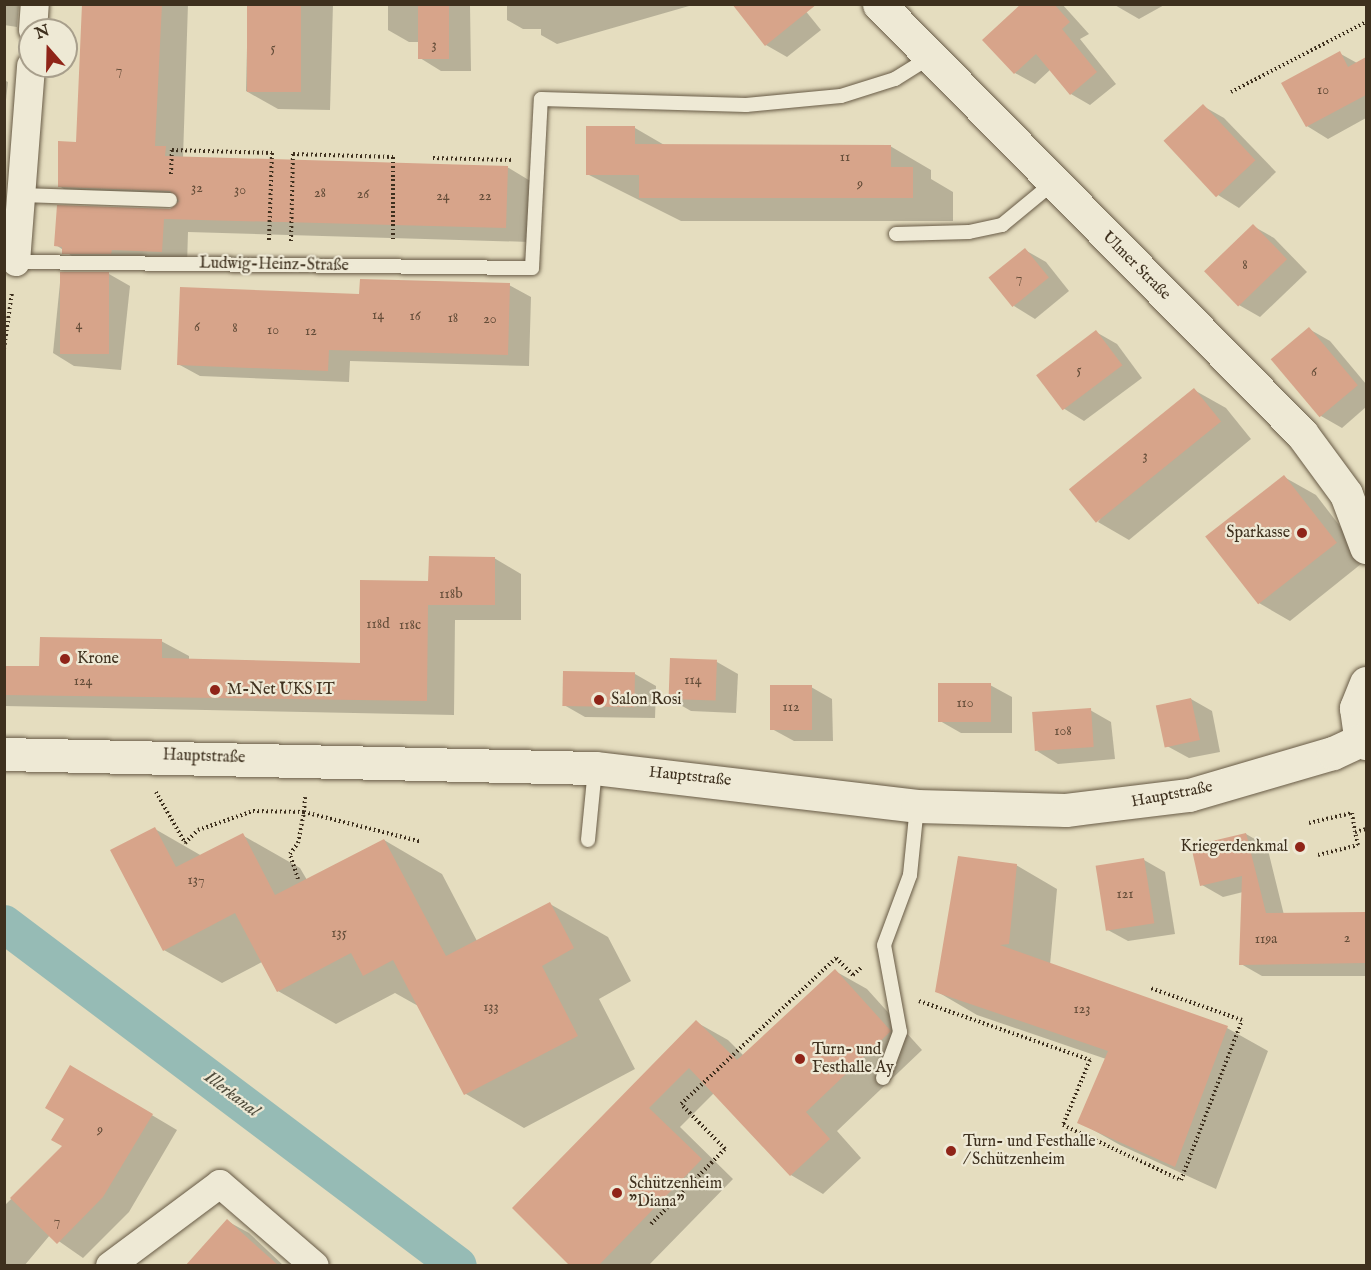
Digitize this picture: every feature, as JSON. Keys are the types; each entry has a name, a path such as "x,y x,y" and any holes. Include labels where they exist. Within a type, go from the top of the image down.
{"main road":[{"name":"Ulmer Straße","path":"879,4 928,58 1302,434 1346,494 1366,547"},
{"path":"1365,741 1356,708 1366,683"},
{"name":"Hauptstraße","path":"4,754 595,768 917,806 1066,810 1166,800 1333,753 1365,741"}],"street":[{"path":"16,262 30,78"},
{"path":"110,1266 220,1184 315,1266"}],"lane":[{"path":"538,161 541,99 746,105 841,96 895,79 928,58"},
{"name":"Ludwig-Heinz-Straße","path":"16,262 532,268 538,161"},
{"path":"896,234 969,232 1002,225 1053,183"},
{"path":"21,195 170,200"},
{"path":"588,840 595,768"},
{"path":"883,1078 900,1032 884,945 910,875 917,806"}],"path":[{"path":"1231,92 1366,22"},
{"path":"170,200 172,150 272,153 268,265"},
{"path":"290,265 293,154 393,157 392,267"},
{"path":"433,158 538,161"},
{"path":"4,349 16,262"},
{"path":"156,756 155,790 185,843 198,830 253,811 304,812 419,841"},
{"path":"298,879 290,854 298,843 304,812 308,760"},
{"path":"1309,823 1352,813 1358,845 1318,855"},
{"path":"1355,832 1366,829"},
{"path":"651,1224 725,1149 681,1104 836,958 853,975 884,945"},
{"path":"892,992 1090,1060 1063,1125 1181,1180 1242,1020 1150,988"}],"building":[{"path":"82,4 162,4 155,146 166,146 165,156 508,166 506,228 164,219 162,252 112,250 111,254 62,254 62,247 54,246 57,205 170,209 179,201 170,191 58,187 58,141 76,142"},
{"path":"247,4 301,4 301,92 247,92"},
{"path":"418,4 449,4 449,59 418,59"},
{"path":"732,4 817,4 765,46"},
{"path":"1021,4 1054,4 1070,22 1062,29 1097,72 1070,95 1036,54 1014,74 982,40"},
{"path":"1340,51 1348,67 1366,57 1366,95 1306,127 1281,83"},
{"path":"1203,104 1256,160 1216,197 1164,141"},
{"path":"586,126 635,126 635,144 891,145 891,167 913,167 913,198 639,198 639,175 586,175"},
{"path":"1253,224 1287,259 1238,306 1204,271"},
{"path":"1025,248 1049,278 1012,307 988,278"},
{"path":"60,272 109,272 109,354 60,354"},
{"path":"360,279 510,283 508,355 329,350 328,371 177,365 180,287 359,294"},
{"path":"1309,327 1358,385 1320,417 1271,359"},
{"path":"1096,330 1122,365 1063,410 1036,375"},
{"path":"1194,388 1221,421 1096,523 1069,489"},
{"path":"1284,475 1337,543 1258,604 1205,537"},
{"path":"429,556 495,557 495,605 428,605 427,701 4,695 4,666 39,666 40,637 162,639 162,658 360,663 360,580 428,581"},
{"path":"670,658 717,660 716,701 669,699"},
{"path":"563,671 635,672 634,707 562,706"},
{"path":"938,683 991,683 991,722 938,722"},
{"path":"770,685 812,685 812,730 770,730"},
{"path":"1191,698 1200,740 1165,748 1156,705"},
{"path":"1091,708 1094,747 1035,751 1032,712"},
{"path":"155,827 176,867 243,833 275,895 384,839 446,956 550,902 574,948 542,966 578,1036 464,1095 393,960 363,976 351,953 277,992 235,913 163,951 110,850"},
{"path":"1246,833 1266,913 1366,912 1366,963 1239,965 1242,876 1200,886 1191,846"},
{"path":"958,856 1017,864 1009,944 1000,945 1228,1026 1175,1167 1077,1123 1108,1051 935,992"},
{"path":"1144,858 1154,923 1106,931 1096,866"},
{"path":"835,969 891,1031 806,1112 830,1139 790,1176 689,1068 649,1108 702,1159 598,1266 570,1266 512,1208 696,1020 737,1060"},
{"path":"70,1065 153,1114 103,1197 57,1244 10,1198 62,1146 51,1140 64,1119 45,1108"},
{"path":"227,1219 251,1241 279,1266 185,1266"}],"waterway":[{"name":"Illerkanal","path":"4,924 458,1266"}],"place":[{"name":"Sparkasse","path":"1302,533"},
{"name":"Krone","path":"65,659"},
{"name":"M-Net UKS IT","path":"215,690"},
{"name":"Salon Rosi","path":"599,700"},
{"name":"Kriegerdenkmal","path":"1300,847"},
{"name":"Turn- und Festhalle Ay","path":"800,1059"},
{"name":"Turn- und Festhalle / Schützenheim","path":"951,1151"},
{"name":"Schützenheim \"Diana\"","path":"617,1193"}]}
